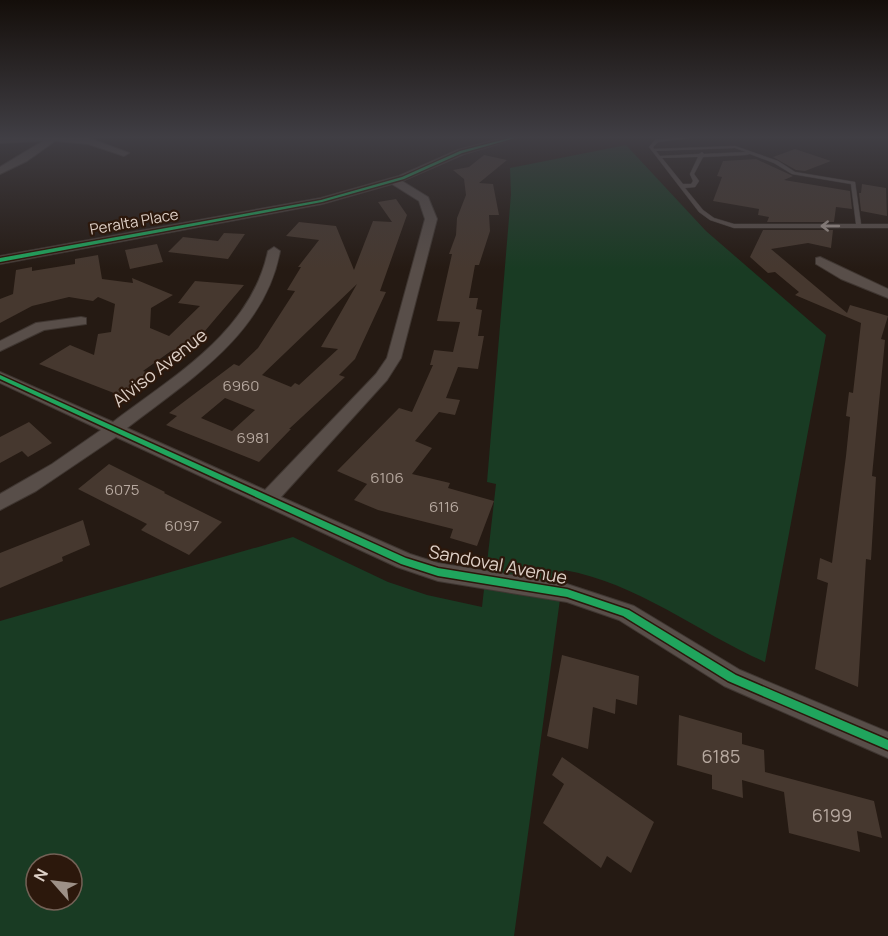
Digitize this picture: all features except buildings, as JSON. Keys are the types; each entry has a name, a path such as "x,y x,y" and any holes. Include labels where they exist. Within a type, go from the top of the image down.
{"street":[{"name":"Peralta Place","path":"0,260 322,201 392,182"},
{"path":"268,500 382,377 394,358 431,219 424,199 395,182"},
{"name":"Alviso Avenue","path":"0,503 53,474 220,347 238,330 271,271 274,251"},
{"path":"820,261 845,276 888,294"},
{"path":"0,347 41,326 81,321"},
{"name":"Sandoval Avenue","path":"0,377 404,561 429,569 567,593 626,613 732,678 888,745"}],"lane":[{"path":"679,182 711,219 734,226 888,226"},
{"path":"682,186 693,186 696,182"},
{"path":"844,182 852,183 859,226"}],"green space":[{"path":"511,182 660,182 706,231 826,335 765,662 642,597 591,576 564,570 514,936 0,936 0,621 293,537 388,582 427,595 482,607 496,484 487,482"}],"cycle path":[{"path":"0,260 322,201 390,182"},
{"path":"0,377 404,561 438,572 567,593 626,613 732,678 888,745"}]}
